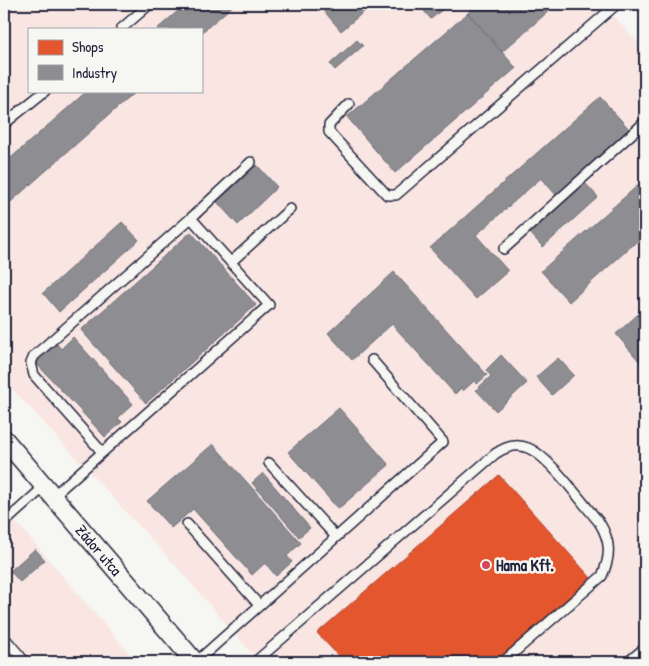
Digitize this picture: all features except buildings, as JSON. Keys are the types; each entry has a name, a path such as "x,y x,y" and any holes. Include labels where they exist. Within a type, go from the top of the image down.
{"street":[{"name":"Zádor utca","path":"5,445 49,491 195,662"}],"lane":[{"path":"122,28 150,4"},
{"path":"349,104 329,125 329,132 387,195 396,195 617,4"},
{"path":"4,124 44,92"},
{"path":"504,249 645,122"},
{"path":"102,452 34,375 31,363 34,356 191,218 251,162"},
{"path":"230,262 290,209"},
{"path":"4,523 102,452 269,305 191,218"},
{"path":"195,662 443,442 372,360"},
{"path":"255,662 495,454 510,446 518,446 528,448 546,461 599,522 605,532 609,549 608,563 602,576 503,662"},
{"path":"269,463 336,536"},
{"path":"187,524 259,605"},
{"path":"4,637 25,662"},
{"path":"628,662 645,648"}],"shaded area":[{"path":"4,4 604,4 597,10 607,21 614,16 645,51 645,662 259,662 176,566 4,380"},
{"path":"4,508 137,662 4,662"}],"place":[{"name":"Hama Kft.","path":"486,565"}]}
